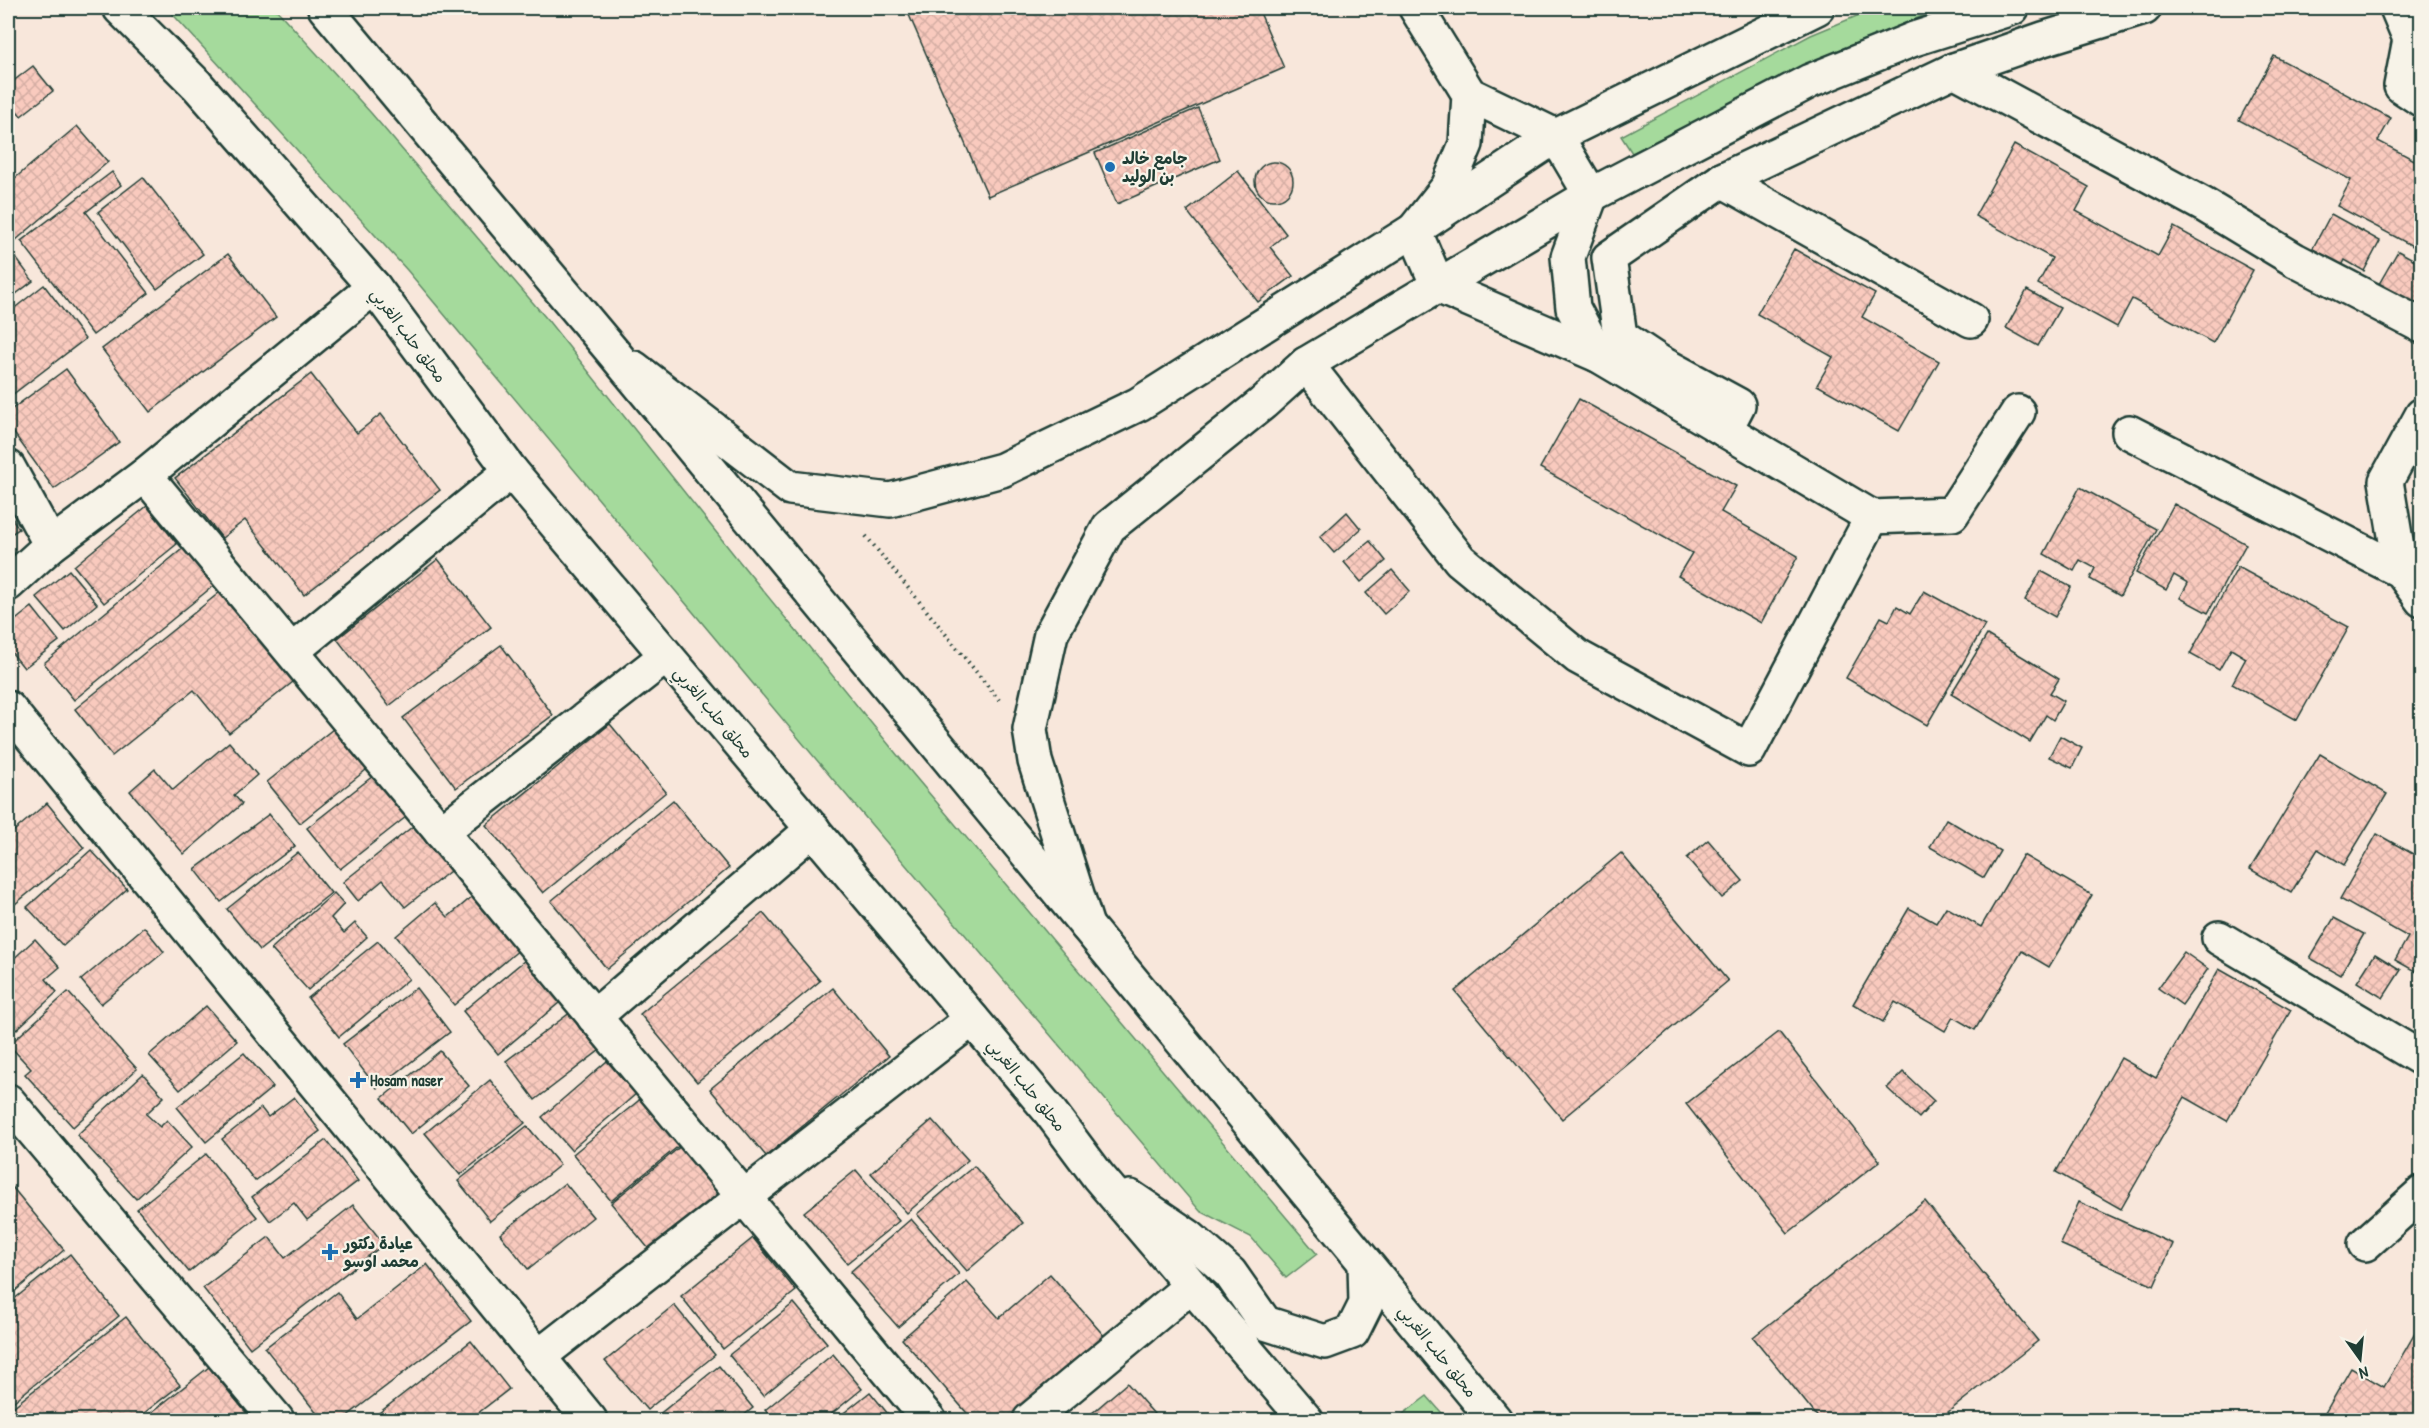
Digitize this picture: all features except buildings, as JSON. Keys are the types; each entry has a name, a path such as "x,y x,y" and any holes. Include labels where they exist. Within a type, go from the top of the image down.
{"main road":[{"name":"محلق حلب الغربي","path":"120,8 196,85 374,287 511,471 1048,1109 1098,1176 1306,1420"},
{"name":"محلق حلب الغربي","path":"325,8 612,351 1495,1420"},
{"path":"1416,8 1469,94 1556,136 1591,195"},
{"path":"612,351 790,488 890,500 1002,470 1139,404 1414,230 1556,136 1817,8"},
{"path":"1088,930 1035,761 1030,729 1051,634 1109,527 1263,404 1305,364 1591,195 1810,81 1914,39 2012,8"},
{"path":"1725,430 1738,405 1659,362 1620,336 1609,258 1722,180 1954,70 2043,39 2145,8"},
{"path":"2397,8 2410,39 2401,86 2421,100"},
{"path":"1954,70 2204,205 2295,260 2421,327"},
{"path":"1414,230 1448,187 1466,144 1469,94"},
{"path":"1722,180 1971,320"},
{"path":"1591,195 1568,256 1573,309 1598,355"},
{"path":"1414,230 1438,286 1598,355 1872,517 1952,514 2018,412"},
{"path":"8,584 51,545 145,475 374,287"},
{"path":"1305,364 1460,560 1578,657 1749,750 1872,517"},
{"path":"2421,415 2386,481 2401,571 2421,600"},
{"path":"2128,432 2401,571"},
{"path":"8,467 51,545"},
{"path":"292,651 511,471"},
{"path":"145,475 929,1420"},
{"path":"441,832 666,656"},
{"path":"8,708 590,1420"},
{"path":"594,1017 813,829"},
{"path":"2220,939 2421,1059"},
{"path":"538,1357 972,1019"},
{"path":"8,1101 277,1420"},
{"path":"1098,1176 1190,1237 1230,1273 1265,1323 1325,1341 1352,1332 1366,1304 1365,1263"},
{"path":"2365,1244 2421,1193"},
{"path":"1030,1420 1191,1286"}],"path":[{"path":"831,493 1032,740"}],"green space":[{"path":"167,8 275,8 371,113 546,318 739,561 912,773 1317,1254 1286,1278 1251,1237 1200,1211 831,777 407,270"},
{"path":"1876,8 1942,8 1815,60 1632,153 1621,136 1811,35"},
{"path":"1427,1396 1448,1420 1395,1420"}],"place":[{"name":"جامع خالد بن الوليد","path":"1110,167"},
{"name":"Hosam naser","path":"358,1080"},
{"name":"عيادة دكتور محمد اوسو","path":"330,1252"}]}
